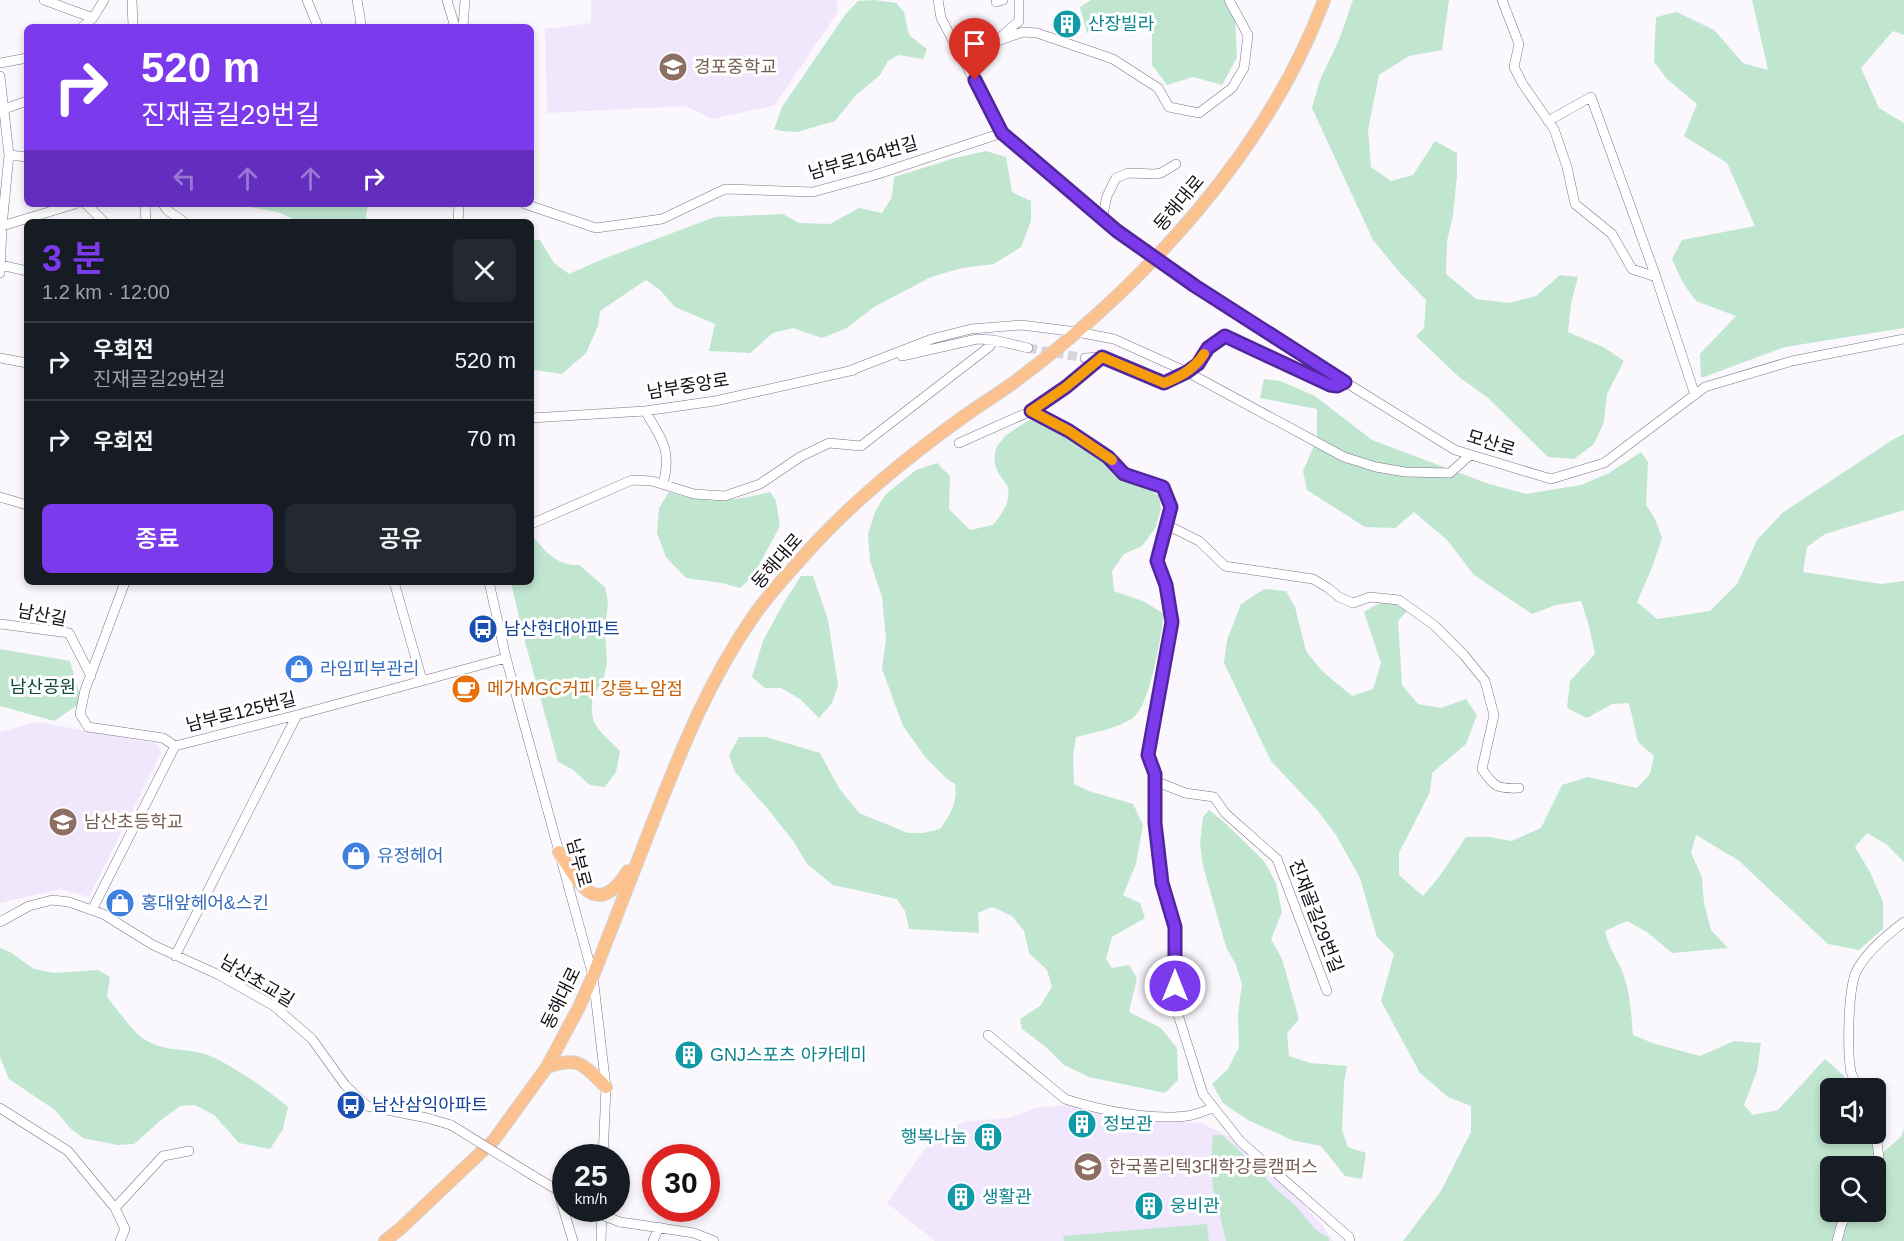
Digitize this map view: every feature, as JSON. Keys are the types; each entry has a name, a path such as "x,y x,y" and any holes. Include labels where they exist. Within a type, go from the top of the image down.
{"main road":[{"name":"동해대로","path":"385,1241 494,1140 547,1067 593,976 688,733 721,668 754,615 802,557 850,508 964,416 1016,381 1077,332 1173,239 1244,149 1283,88 1324,0"},
{"path":"559,852 579,884 599,896 619,886 643,847"},
{"path":"547,1067 561,1062 582,1064 606,1087"}],"street":[{"path":"44,0 93,18"},
{"path":"86,24 93,18 104,0"},
{"path":"132,0 133,24"},
{"path":"307,0 317,24"},
{"path":"357,0 360,24"},
{"path":"447,0 454,24"},
{"path":"464,24 465,5 471,0"},
{"name":"모산로","path":"938,0 941,18 1002,133 1102,219 1136,245 1195,286 1455,450 1551,479 1604,463 1705,387 1792,361 1904,339"},
{"path":"995,42 1019,21 1019,0"},
{"path":"956,46 995,42 1023,32 1037,33 1113,59 1158,88 1169,107 1200,113 1232,88 1244,68 1248,35 1229,0"},
{"path":"1502,0 1519,44 1515,67 1522,83 1554,129 1567,167 1575,204 1612,234 1632,269 1656,278"},
{"path":"0,63 24,59"},
{"path":"0,76 4,109 4,142 9,155 3,179 0,268 24,271"},
{"path":"1548,121 1591,97 1695,395"},
{"path":"4,109 24,102"},
{"name":"남부로164번길","path":"534,207 596,228 662,219 725,189 813,192 875,175 1002,133"},
{"path":"9,155 24,157"},
{"path":"1102,219 1107,196 1116,178 1128,173 1161,173 1176,164"},
{"path":"25,219 65,207"},
{"path":"89,207 101,219"},
{"path":"164,207 180,219"},
{"path":"2,226 24,219"},
{"name":"남부중앙로","path":"849,371 932,339 971,329 1021,325 1077,332 1114,339 1187,372 1344,457 1376,467 1405,472 1450,474 1470,454"},
{"path":"1084,358 1102,357 1164,383 1198,364 1208,348 1225,336 1330,385 1337,386 1345,382"},
{"name":"남부중앙로","path":"534,418 645,411 715,400 849,371 977,339 994,340 1029,348"},
{"path":"534,523 632,480 652,481 694,494 725,495 760,484 800,457 829,443 861,446 989,347 994,340"},
{"path":"959,443 1031,411 1066,387 1102,357"},
{"path":"0,358 24,362"},
{"path":"645,411 665,444 667,468 663,484"},
{"path":"1031,411 1069,431 1108,457 1124,474 1163,487 1171,507 1157,561 1166,585 1172,622 1148,755 1155,774 1155,823 1162,883 1175,927 1175,1005 1203,1094 1241,1142 1349,1237 1350,1241"},
{"path":"0,497 24,504"},
{"path":"1167,525 1199,541 1225,566 1313,579 1339,597 1353,603 1370,597 1399,600 1434,625 1464,654 1485,681 1494,715 1482,769 1491,782 1501,789 1519,788"},
{"path":"124,585 91,676 80,714 88,727 163,738 175,746"},
{"path":"395,585 422,681"},
{"name":"남부로","path":"490,585 506,657 593,976 606,1087 604,1144"},
{"name":"남산길","path":"0,624 69,633 91,676"},
{"name":"남부로125번길","path":"92,910 175,746 506,657"},
{"path":"176,956 297,715"},
{"name":"진재골길29번길","path":"1155,781 1185,793 1214,797 1226,813 1278,859 1327,991"},
{"name":"남산초교길","path":"0,922 29,906 52,900 69,902 104,914 153,945 219,975 274,1006 312,1039 345,1085 367,1106 451,1125 552,1187"},
{"path":"1854,1078 1850,1061 1850,1000 1853,981 1862,961 1888,934 1904,922"},
{"path":"988,1035 1065,1099 1080,1104 1156,1117 1191,1115 1214,1108"},
{"path":"0,1108 68,1151 115,1208 125,1229 120,1241"},
{"path":"115,1208 163,1156 189,1151"},
{"path":"569,1222 573,1241"},
{"path":"601,1241 602,1222"},
{"path":"620,1222 694,1233 714,1241"},
{"path":"1837,1241 1843,1222"},
{"path":"653,1241 659,1227"}],"shaded area":[{"name":"경포중학교","path":"591,0 836,0 838,12 775,105 712,119 686,106 547,113 545,29 591,23"},
{"name":"남산초등학교","path":"37,722 158,744 161,754 89,897 60,889 0,903 0,732"},
{"name":"한국폴리텍3대학강릉캠퍼스","path":"1066,1105 1144,1120 1201,1123 1230,1137 1296,1197 1318,1220 1333,1241 935,1241 887,1203 938,1131 968,1121 1009,1118 1036,1108"}],"green space":[{"path":"874,0 896,3 904,12 909,35 927,49 923,59 898,55 888,61 880,75 856,95 835,121 797,132 774,129 782,107 845,15 858,1"},
{"path":"1091,0 1234,0 1237,57 1222,85 1193,77 1167,85 1152,65 1152,19 1120,30 1087,33 1080,7"},
{"path":"1353,0 1449,0 1442,50 1409,56 1379,75 1368,130 1371,167 1391,181 1413,175 1435,141 1457,153 1453,215 1447,241 1446,274 1476,299 1509,303 1536,296 1560,275 1578,277 1571,304 1568,332 1605,348 1624,361 1607,394 1604,422 1594,444 1574,459 1548,457 1488,398 1459,377 1416,336 1424,328 1426,300 1373,240 1312,108 1320,80 1339,40"},
{"path":"1752,0 1904,0 1904,35 1893,31 1861,68 1879,108 1904,123 1904,328 1785,347 1701,378 1700,354 1736,316 1696,301 1683,283 1672,259 1682,240 1755,226 1727,163 1684,136 1697,104 1667,79 1654,62 1656,17 1677,12 1714,30 1743,63 1768,70"},
{"path":"986,151 1006,157 1012,192 1031,201 1031,221 1021,247 994,264 962,268 931,277 874,307 847,328 822,338 793,328 773,333 750,353 709,351 715,324 675,307 660,290 646,280 600,311 598,326 586,353 562,374 534,370 534,240 540,240 554,263 569,274 715,217 783,214 799,223 830,224 859,208 882,213 892,197 894,177"},
{"path":"250,207 368,207 366,219 293,219 278,212"},
{"path":"1264,379 1280,381 1315,396 1372,440 1486,483 1526,494 1581,485 1609,473 1641,452 1648,462 1646,505 1655,519 1662,538 1637,602 1657,619 1710,611 1737,584 1757,540 1782,513 1904,434 1904,510 1825,534 1807,547 1803,572 1881,584 1904,581 1904,862 1886,844 1867,833 1855,847 1870,872 1883,902 1883,929 1859,950 1828,944 1738,860 1696,835 1691,853 1702,877 1704,903 1711,930 1728,948 1672,953 1647,932 1627,921 1605,931 1626,983 1633,1035 1655,1044 1700,1056 1734,1041 1761,1043 1757,1071 1744,1105 1753,1115 1778,1110 1825,1059 1845,1078 1820,1078 1820,1144 1878,1144 1881,1154 1901,1137 1904,1129 1904,1241 1403,1241 1441,1191 1471,1132 1471,1106 1448,1097 1420,1073 1381,1001 1394,954 1377,937 1360,878 1336,835 1318,811 1271,761 1224,663 1227,640 1241,604 1264,589 1286,591 1295,607 1306,651 1322,671 1352,696 1373,689 1381,663 1364,612 1381,603 1395,604 1407,611 1398,621 1402,685 1418,704 1441,708 1466,699 1477,715 1466,744 1432,773 1430,792 1399,853 1399,875 1423,896 1466,837 1489,837 1512,841 1541,828 1562,785 1588,777 1637,788 1650,774 1654,756 1638,742 1629,703 1612,704 1587,718 1567,708 1570,681 1595,654 1581,601 1556,605 1532,614 1474,575 1447,540 1414,512 1395,528 1365,527 1307,490 1303,471 1317,439 1317,409 1260,398"},
{"path":"1030,420 1046,424 1098,454 1115,474 1159,496 1161,508 1156,527 1142,546 1124,554 1112,571 1114,591 1145,602 1164,614 1150,684 1140,709 1134,717 1114,727 1076,737 1073,756 1074,784 1089,791 1133,804 1143,825 1136,864 1123,895 1140,903 1145,918 1112,937 1106,959 1112,968 1129,965 1137,978 1129,1012 1161,1028 1177,1048 1178,1080 1165,1093 1089,1077 1064,1065 1046,1047 1022,1029 1020,1019 1040,1006 1052,987 1047,970 1029,953 1024,931 1012,916 992,907 978,913 979,933 909,929 905,911 897,899 833,885 807,864 794,842 735,772 729,755 739,737 766,737 820,753 839,788 859,813 908,833 923,833 940,829 954,803 955,784 926,758 903,726 882,669 886,639 882,597 870,561 868,534 875,512 885,495 916,470 937,463 950,476 949,509 970,530 993,525 1005,508 1009,493 995,462 997,447 1008,434"},
{"path":"669,492 695,499 719,500 744,498 770,492 776,501 780,526 753,576 740,588 686,578 666,557 657,533 659,508"},
{"path":"534,538 554,558 572,565 579,565 605,587 608,602 605,632 607,663 602,685 593,694 592,714 597,727 620,751 616,772 605,787 590,785 572,769 558,762 512,585 534,585"},
{"path":"801,576 813,576 828,620 838,685 832,703 819,718 800,699 781,688 765,688 752,677 763,641"},
{"name":"남산공원","path":"0,649 70,661 82,702 54,721 0,706"},
{"path":"1209,810 1264,861 1276,883 1282,912 1271,939 1282,959 1299,1019 1287,1033 1289,1056 1310,1063 1347,1066 1342,1130 1348,1147 1366,1153 1362,1179 1345,1176 1321,1146 1292,1140 1248,1120 1223,1103 1212,1084 1228,1069 1239,1047 1238,1015 1242,984 1236,965 1226,947 1203,866 1200,843 1203,817"},
{"path":"0,948 10,952 34,969 54,973 98,970 110,977 107,997 130,1026 144,1039 166,1048 194,1051 211,1056 234,1068 270,1093 288,1107 283,1129 270,1149 239,1143 214,1115 195,1105 180,1106 134,1144 117,1145 83,1138 70,1128 55,1110 9,1079 0,1057"},
{"path":"1213,1135 1222,1135 1241,1152 1275,1188 1295,1205 1315,1229 1329,1238 1329,1241 1226,1241 1213,1188 1211,1166"},
{"path":"1207,1224 1209,1241 1064,1241 1063,1236"}],"tunnel":[{"path":"1028,348 1085,358"}],"slow traffic":[{"path":"1112,460 1069,431 1031,411 1066,387 1102,357 1164,383 1187,372 1198,364 1204,354"}],"place":[{"name":"산장빌라","path":"1067,24"},
{"name":"경포중학교","path":"673,67"},
{"name":"남산현대아파트","path":"483,629"},
{"name":"라임피부관리","path":"299,669"},
{"name":"메가MGC커피 강릉노암점","path":"466,689"},
{"name":"남산초등학교","path":"63,822"},
{"name":"유정헤어","path":"356,856"},
{"name":"홍대앞헤어&스킨","path":"120,903"},
{"name":"GNJ스포츠 아카데미","path":"689,1055"},
{"name":"남산삼익아파트","path":"351,1105"},
{"name":"정보관","path":"1082,1124"},
{"name":"행복나눔","path":"988,1137"},
{"name":"한국폴리텍3대학강릉캠퍼스","path":"1088,1167"},
{"name":"생활관","path":"961,1197"},
{"name":"웅비관","path":"1149,1206"}],"route":[{"path":"975,80 1002,133 1117,231 1195,286 1345,382 1337,386 1330,385 1225,336 1208,348 1198,364 1176,379 1164,383 1102,357 1066,387 1031,411 1069,431 1108,457 1124,474 1163,487 1171,507 1157,561 1166,585 1172,622 1148,755 1155,774 1155,823 1162,883 1175,927 1175,986"}]}
